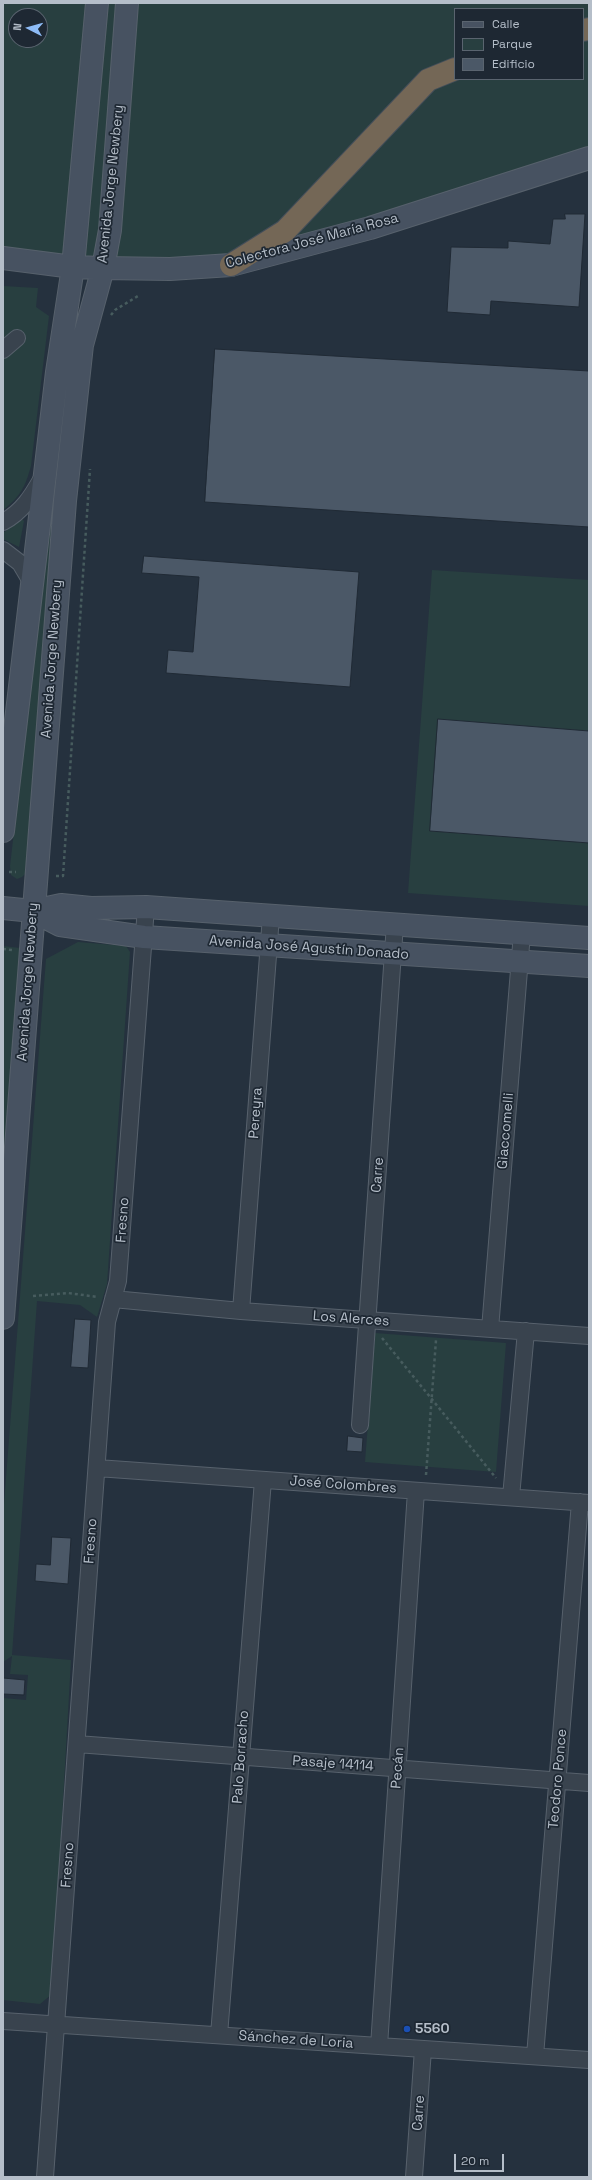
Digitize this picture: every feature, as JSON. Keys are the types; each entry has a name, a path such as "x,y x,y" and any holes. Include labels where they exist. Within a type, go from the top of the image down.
{"highway":[{"path":"231,265 285,231 428,80 454,69"}],"main road":[{"name":"Avenida Jorge Newbery","path":"3,831 57,372 73,267 97,3"},
{"name":"Avenida Jorge Newbery","path":"3,1318 5,1272 58,585 72,436 82,345 103,268 110,230 127,3"},
{"name":"Colectora José María Rosa","path":"3,258 73,267 103,268 170,269 231,265 370,228 589,158"},
{"name":"Avenida José Agustín Donado","path":"3,908 33,911 61,905 91,908 146,907 589,938"},
{"name":"Avenida José Agustín Donado","path":"33,911 60,925 144,937 589,966"}],"street":[{"path":"3,350 17,338"},
{"path":"3,522 15,516 30,498 45,473"},
{"path":"3,550 20,563 32,585"},
{"name":"Fresno","path":"45,2177 107,1322 118,1281 146,907"},
{"name":"Pereyra","path":"241,1311 270,916"},
{"name":"Carre","path":"360,1425 395,924"},
{"name":"Giaccomelli","path":"490,1329 522,933"},
{"name":"Los Alerces","path":"113,1299 241,1311 589,1336"},
{"path":"511,1498 526,1331"},
{"name":"José Colombres","path":"97,1468 584,1503"},
{"name":"Palo Borracho","path":"219,2035 263,1480"},
{"name":"Pecán","path":"379,2046 398,1769 420,1491"},
{"name":"Teodoro Ponce","path":"535,2056 557,1781 584,1503"},
{"name":"Pasaje 14114","path":"77,1744 589,1783"},
{"name":"Sánchez de Loria","path":"3,2021 589,2060"},
{"name":"Carre","path":"414,2177 423,2049"}],"path":[{"path":"108,319 115,310 138,296"},
{"name":"Avenida Jorge Newbery","path":"63,876 90,463"},
{"path":"9,872 16,872"},
{"path":"33,1296 68,1293 113,1299"},
{"path":"367,1320 511,1498"},
{"path":"420,1491 431,1399 437,1325"}],"green space":[{"path":"3,3 589,3 589,158 231,265 3,258"},
{"path":"3,286 38,288 36,307 49,316 31,466 22,491 3,510"},
{"path":"73,317 83,317 44,672 25,874 17,879 11,875 10,866"},
{"path":"22,519 24,521 19,547 3,539 3,533"},
{"path":"432,570 589,580 589,906 408,893"},
{"path":"78,942 126,946 130,952 107,1284 97,1317 80,1305 37,1301 12,1655 71,1660 52,1994 40,2004 3,2000 3,1698 26,1700 28,1675 10,1674 12,1656 3,1662 3,1517 46,959"},
{"path":"3,946 20,948 3,1165"},
{"path":"375,1333 506,1343 496,1472 365,1462"}],"building":[{"path":"565,214 585,214 579,307 491,301 490,315 447,312 451,247 508,248 508,241 550,244 553,219 565,219"},
{"path":"215,349 589,371 589,527 205,502"},
{"path":"144,556 359,572 350,687 166,673 168,650 193,652 199,577 142,573"},
{"path":"438,719 589,731 589,843 430,831"},
{"path":"75,1319 91,1320 88,1368 71,1367"},
{"path":"348,1436 363,1438 362,1452 347,1451"},
{"path":"52,1537 71,1538 68,1584 35,1581 36,1564 50,1565"},
{"path":"3,1678 25,1680 24,1695 3,1694"}],"place":[{"name":"5560","path":"407,2029"}]}
